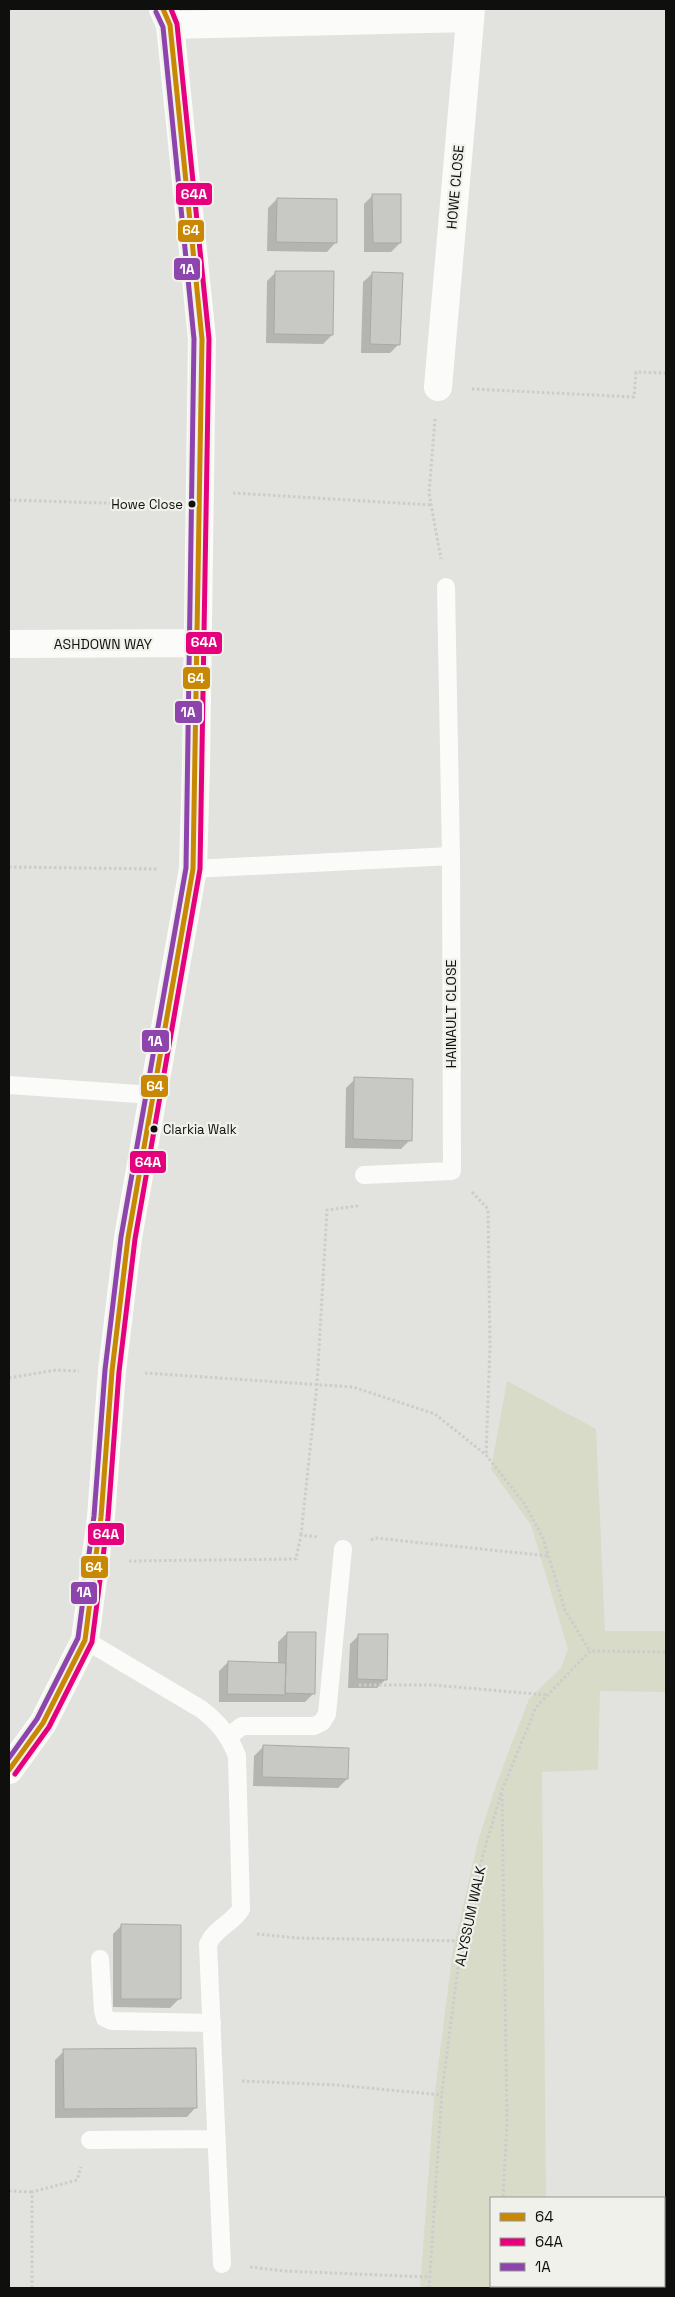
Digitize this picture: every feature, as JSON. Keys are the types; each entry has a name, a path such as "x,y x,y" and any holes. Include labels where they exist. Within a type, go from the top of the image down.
{"street":[{"name":"HOWE CLOSE","path":"167,17 470,13 438,387"},
{"path":"9,1770 43,1723 85,1640 96,1557 112,1371 128,1238 193,869 202,340 167,17"},
{"name":"ASHDOWN WAY","path":"9,644 198,643"}],"lane":[{"name":"HAINAULT CLOSE","path":"446,587 451,856 452,1171"},
{"path":"193,869 451,856"},
{"path":"9,1086 153,1095"},
{"path":"364,1175 452,1171"},
{"path":"229,1736 242,1726 314,1726 322,1722 327,1714 343,1549"},
{"path":"85,1640 218,1721 229,1736 237,1756 240,1781 241,1909 236,1917 212,1935 208,1944 222,2264"},
{"path":"100,1959 105,2018 112,2021 212,2023"},
{"path":"90,2140 216,2139"}],"path":[{"path":"446,587 429,493 438,387 634,397 636,372 666,373"},
{"path":"9,500 200,499 431,505"},
{"path":"9,867 193,869"},
{"path":"452,1171 488,1209 490,1347 486,1456"},
{"path":"96,1557 139,1562 296,1559 301,1535 317,1384 327,1210 357,1206 364,1175"},
{"path":"9,1378 56,1370 112,1371 353,1387 435,1414 486,1456 524,1503 544,1538 565,1610 590,1651 666,1652"},
{"path":"301,1535 337,1541 343,1549 375,1538 549,1556"},
{"name":"ALYSSUM WALK","path":"428,2288 442,2095 463,1940 478,1872 502,1790 536,1707 590,1651"},
{"path":"331,1686 433,1684 547,1695"},
{"path":"502,1790 507,2124 503,2197"},
{"path":"236,1917 253,1934 297,1938 463,1940"},
{"path":"214,2080 337,2085 442,2095"},
{"path":"9,2191 32,2192 77,2180 90,2140"},
{"path":"32,2192 32,2288"},
{"path":"222,2264 284,2271 429,2276"}],"green space":[{"path":"507,1381 596,1429 605,1631 666,1631 666,1692 600,1691 598,1770 542,1772 546,2197 490,2197 490,2287 547,2288 420,2288 434,2099 453,1950 478,1841 497,1782 529,1699 561,1668 568,1649 531,1525 491,1469"}],"building":[{"path":"372,194 401,194 401,243 373,243"},
{"path":"277,198 337,199 337,243 276,242"},
{"path":"275,271 334,271 333,335 274,334"},
{"path":"372,272 403,273 400,345 370,344"},
{"path":"354,1077 413,1079 412,1141 353,1139"},
{"path":"287,1632 316,1632 315,1694 285,1693"},
{"path":"358,1634 388,1634 387,1680 357,1679"},
{"path":"228,1661 286,1663 285,1695 227,1694"},
{"path":"263,1745 349,1748 348,1779 262,1777"},
{"path":"121,1924 181,1925 181,1999 121,1999"},
{"path":"196,2048 197,2108 64,2109 63,2049"}],"transit line":[{"name":"64","path":"9,1770 43,1723 85,1640 101,1517 112,1371 128,1238 193,869 202,339 170,25 163,9"},
{"name":"64A","path":"15,1774 49,1727 92,1642 108,1518 119,1372 135,1239 200,869 209,339 177,24 171,9"},
{"name":"1A","path":"9,1758 37,1719 78,1638 94,1516 105,1370 121,1237 186,868 194,339 163,27 156,12"}],"place":[{"name":"Howe Close","path":"192,504"},
{"name":"Clarkia Walk","path":"154,1129"}]}
